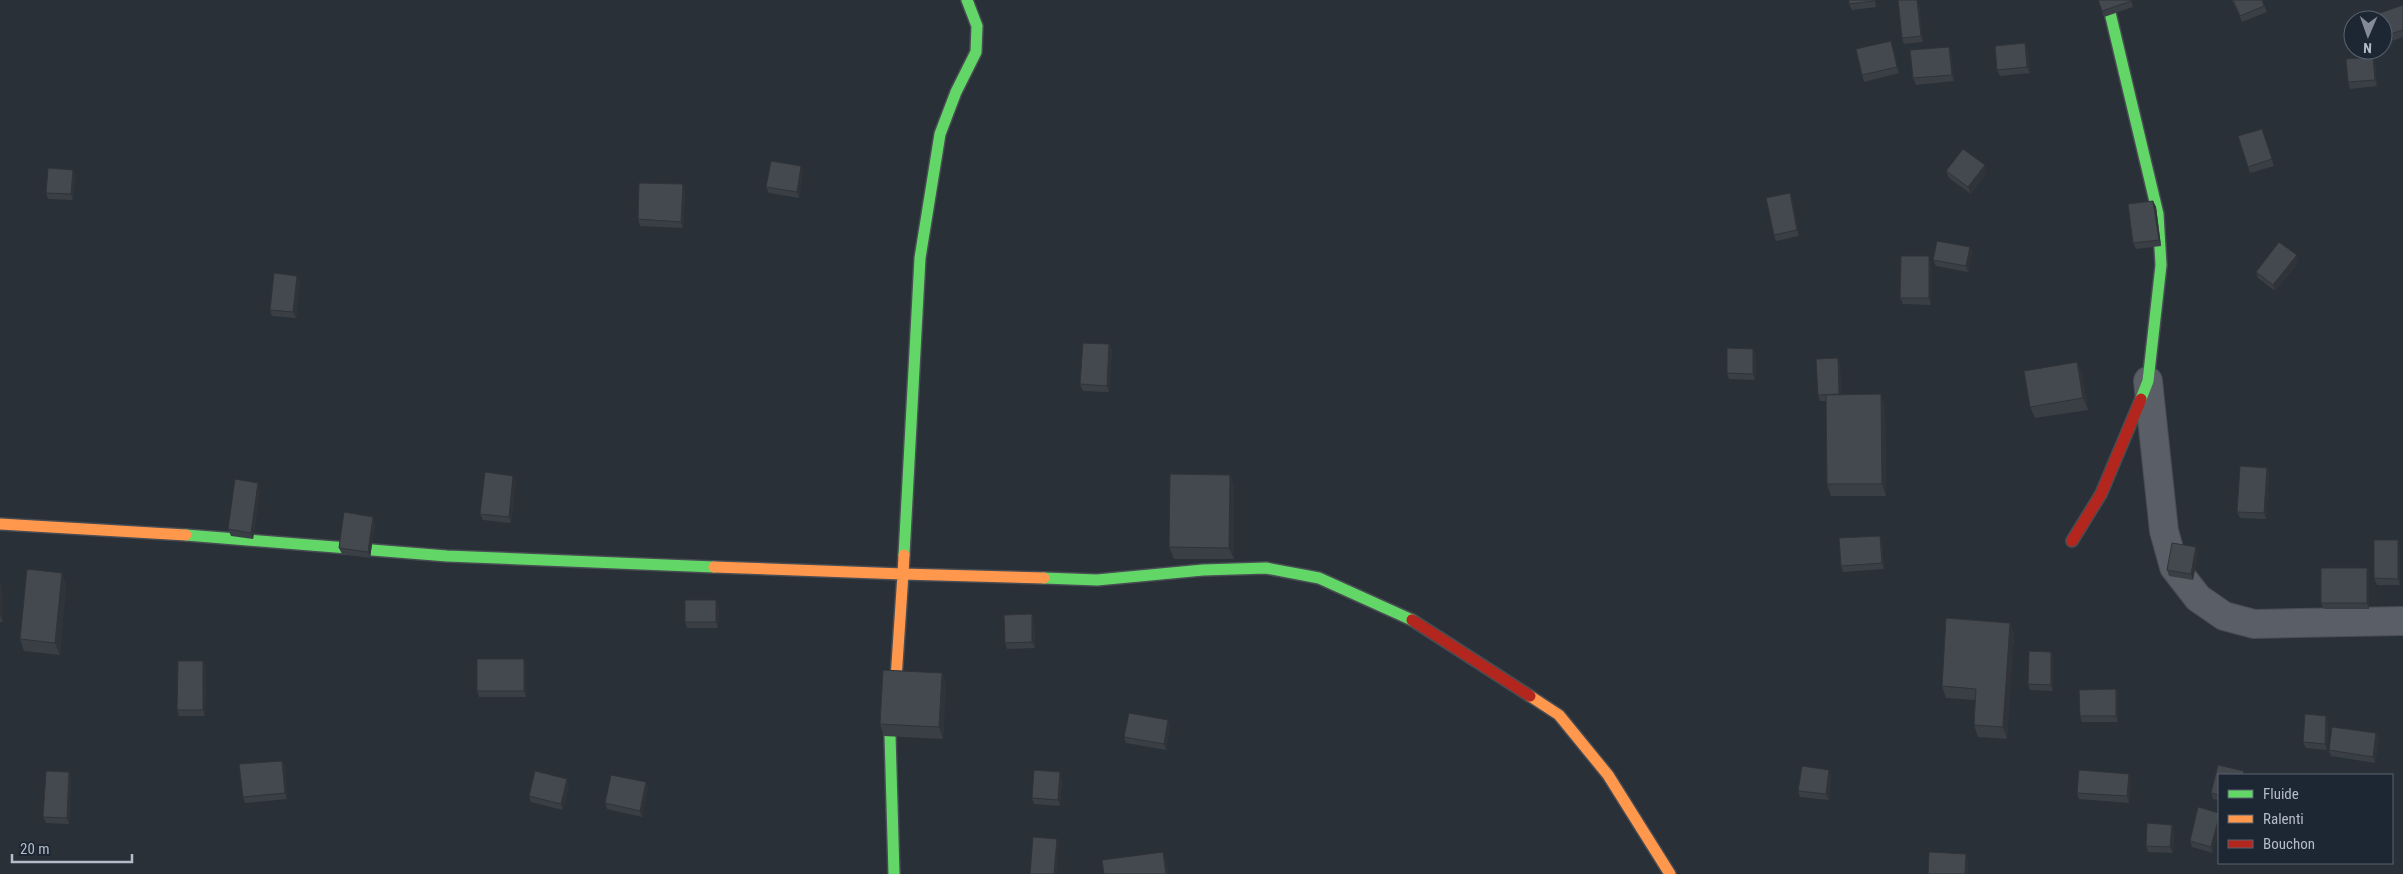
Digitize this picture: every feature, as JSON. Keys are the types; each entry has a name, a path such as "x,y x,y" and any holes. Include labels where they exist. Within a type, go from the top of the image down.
{"street":[{"path":"894,874 890,735 898,661 920,258 940,134 956,92 976,52 977,26 968,0"},
{"path":"2107,0 2158,214 2161,265 2148,381 2164,531 2174,567 2198,598 2224,616 2254,624 2403,621"},
{"path":"2072,541 2101,494 2148,381"},
{"path":"0,524 92,528 447,556 1097,580 1203,570 1266,568 1319,578 1413,621 1559,715 1608,775 1670,874"}],"building":[{"path":"1849,0 1874,0 1874,1 1849,4"},
{"path":"1898,0 1917,0 1921,36 1902,38"},
{"path":"2098,0 2131,0 2131,1 2102,11"},
{"path":"2233,0 2262,0 2264,6 2240,16"},
{"path":"2403,5 2403,30 2393,33 2393,10 2389,10"},
{"path":"1891,41 1897,67 1862,75 1856,49"},
{"path":"2025,43 2027,67 1997,70 1995,46"},
{"path":"1949,47 1952,75 1913,78 1910,50"},
{"path":"2346,60 2373,60 2375,80 2348,82"},
{"path":"2262,129 2272,159 2248,167 2238,136"},
{"path":"1963,149 1985,165 1968,187 1946,171"},
{"path":"771,161 801,166 797,192 766,187"},
{"path":"48,168 73,170 71,194 46,193"},
{"path":"639,183 683,184 681,222 638,219"},
{"path":"1790,193 1797,230 1774,235 1766,198"},
{"path":"2153,201 2159,240 2133,243 2128,204"},
{"path":"1937,241 1970,247 1966,266 1933,260"},
{"path":"2279,242 2297,255 2273,285 2256,272"},
{"path":"1901,256 1929,256 1929,298 1900,298"},
{"path":"274,273 297,276 293,312 270,310"},
{"path":"1083,343 1109,344 1107,386 1080,384"},
{"path":"1727,348 1753,349 1753,374 1727,373"},
{"path":"1838,358 1839,394 1818,395 1816,359"},
{"path":"2077,362 2083,398 2030,407 2024,371"},
{"path":"1881,394 1882,484 1827,484 1826,395"},
{"path":"2240,466 2267,468 2264,513 2237,512"},
{"path":"485,472 513,476 509,517 480,514"},
{"path":"1170,474 1230,475 1229,548 1169,547"},
{"path":"235,479 258,483 251,533 228,529"},
{"path":"344,512 373,517 368,552 339,548"},
{"path":"1880,536 1882,563 1841,566 1839,538"},
{"path":"2374,540 2398,540 2398,579 2374,578"},
{"path":"2172,543 2196,547 2191,574 2167,570"},
{"path":"2321,568 2367,568 2367,603 2321,603"},
{"path":"27,569 62,573 55,643 20,639"},
{"path":"685,600 716,600 716,622 685,622"},
{"path":"1032,614 1032,642 1005,643 1004,615"},
{"path":"1946,618 2010,623 2003,727 1974,725 1976,689 1942,686"},
{"path":"2029,651 2051,652 2051,685 2028,684"},
{"path":"477,659 524,659 524,691 477,691"},
{"path":"178,661 203,661 203,710 177,710"},
{"path":"883,670 942,673 939,727 880,724"},
{"path":"2116,689 2116,716 2080,716 2079,690"},
{"path":"1129,713 1168,720 1164,744 1124,737"},
{"path":"2305,714 2326,716 2325,744 2303,742"},
{"path":"2332,727 2376,733 2373,757 2329,750"},
{"path":"282,761 285,793 243,797 239,764"},
{"path":"2218,765 2244,771 2243,774 2218,774 2218,795 2211,793"},
{"path":"1802,766 1829,770 1826,794 1798,791"},
{"path":"1034,770 1060,772 1058,800 1032,798"},
{"path":"2079,770 2129,774 2127,796 2077,793"},
{"path":"46,771 69,772 67,818 43,817"},
{"path":"535,771 567,779 561,804 529,796"},
{"path":"611,775 646,782 640,811 605,803"},
{"path":"2198,807 2218,813 2218,821 2211,847 2190,841"},
{"path":"2147,823 2172,825 2170,847 2146,846"},
{"path":"1033,837 1057,839 1054,874 1030,874"},
{"path":"1163,852 1166,874 1104,874 1102,860"},
{"path":"1929,852 1966,854 1965,874 1928,874"}],"traffic: fast":[{"path":"904,555 920,258 940,134 956,92 976,52 977,26 967,0"},
{"path":"2107,0 2158,214 2161,265 2148,381 2141,399"},
{"path":"186,535 447,556 714,567"},
{"path":"1044,578 1097,580 1203,570 1266,568 1319,578 1412,620"},
{"path":"894,874 890,735 896,679"}],"traffic: slow":[{"path":"0,524 186,535"},
{"path":"904,555 903,574 1044,578"},
{"path":"714,567 903,574 896,679"},
{"path":"1530,696 1559,715 1608,775 1670,874"}],"traffic: jam":[{"path":"2072,541 2101,494 2141,399"},
{"path":"1412,620 1530,696"}]}
